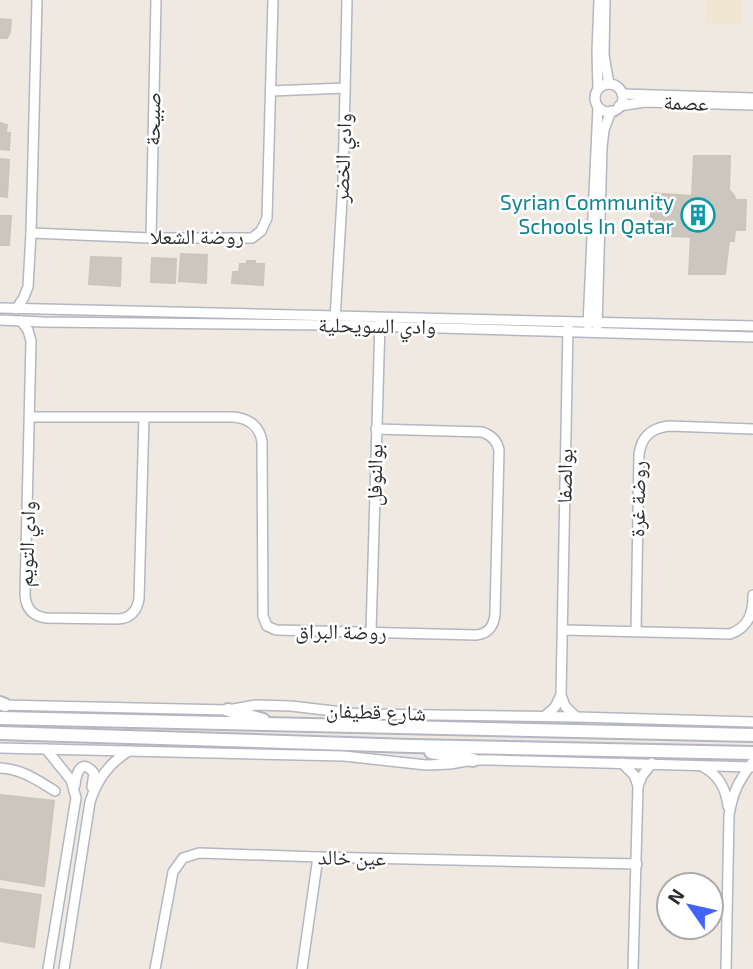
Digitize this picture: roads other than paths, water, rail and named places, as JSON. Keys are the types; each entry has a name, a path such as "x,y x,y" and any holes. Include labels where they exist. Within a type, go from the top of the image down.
{"street":[{"path":"16,309 28,287 32,233 37,0"},
{"name":"صبيحة","path":"150,238 156,0"},
{"name":"روضة الشعلا","path":"32,233 150,238 252,238 261,231 267,218 273,0"},
{"name":"وادي الخضر","path":"335,320 343,182 347,0"},
{"path":"593,327 598,107 595,100 598,88 599,0"},
{"path":"605,0 604,55 609,84"},
{"path":"593,327 604,130 621,103 622,94 617,87 609,84 598,88"},
{"path":"271,91 345,88"},
{"name":"عصمة","path":"622,94 753,98"},
{"name":"عصمة","path":"615,109 645,102 753,105"},
{"path":"598,107 604,111 615,109"},
{"path":"28,287 40,309"},
{"name":"وادي السويحلية","path":"0,309 568,326 753,337"},
{"name":"وادي السويحلية","path":"0,320 335,320"},
{"name":"وادي التويم","path":"21,321 28,330 31,341 25,596 33,613 41,617 117,620 128,617 136,609 144,417"},
{"name":"بوالنوفل","path":"371,632 380,321"},
{"path":"31,341 43,322"},
{"name":"بوالصفا","path":"561,695 568,326"},
{"name":"وادي السويحلية","path":"593,327 753,326"},
{"name":"روضة البراق","path":"30,417 239,418 254,425 261,434 262,442 263,617 270,628 481,634 494,623 499,450 495,440 487,434 477,432 376,429"},
{"name":"روضة غرة","path":"636,631 639,455 644,438 651,431 669,426 753,429"},
{"path":"563,630 730,634 749,620 753,594"},
{"path":"545,716 555,707 561,695"},
{"path":"561,695 568,710 577,717"},
{"name":"شارع قطيفان","path":"2,704 228,710 256,705 359,714 753,722"},
{"path":"228,710 284,725"},
{"name":"شارع قطيفان","path":"0,718 753,735"},
{"name":"شارع قطيفان","path":"0,733 411,746 753,752"},
{"path":"411,746 473,760 752,765"},
{"path":"0,748 344,756 426,765 473,760"},
{"path":"46,749 68,774 75,792"},
{"path":"90,802 104,772 130,751"},
{"path":"622,763 634,775 638,786 633,969"},
{"path":"638,786 645,771 652,764"},
{"path":"699,765 717,777 727,797 729,815 726,969"},
{"path":"729,815 734,790 740,778 752,765"},
{"path":"48,969 76,805 76,773 89,767 94,776 64,969"},
{"path":"0,768 25,773 55,791"},
{"name":"عين خالد","path":"155,969 173,873 183,858 199,853 637,864"},
{"path":"302,969 318,857"}],"place":[{"name":"Syrian Community Schools In Qatar","path":"698,215"}]}
